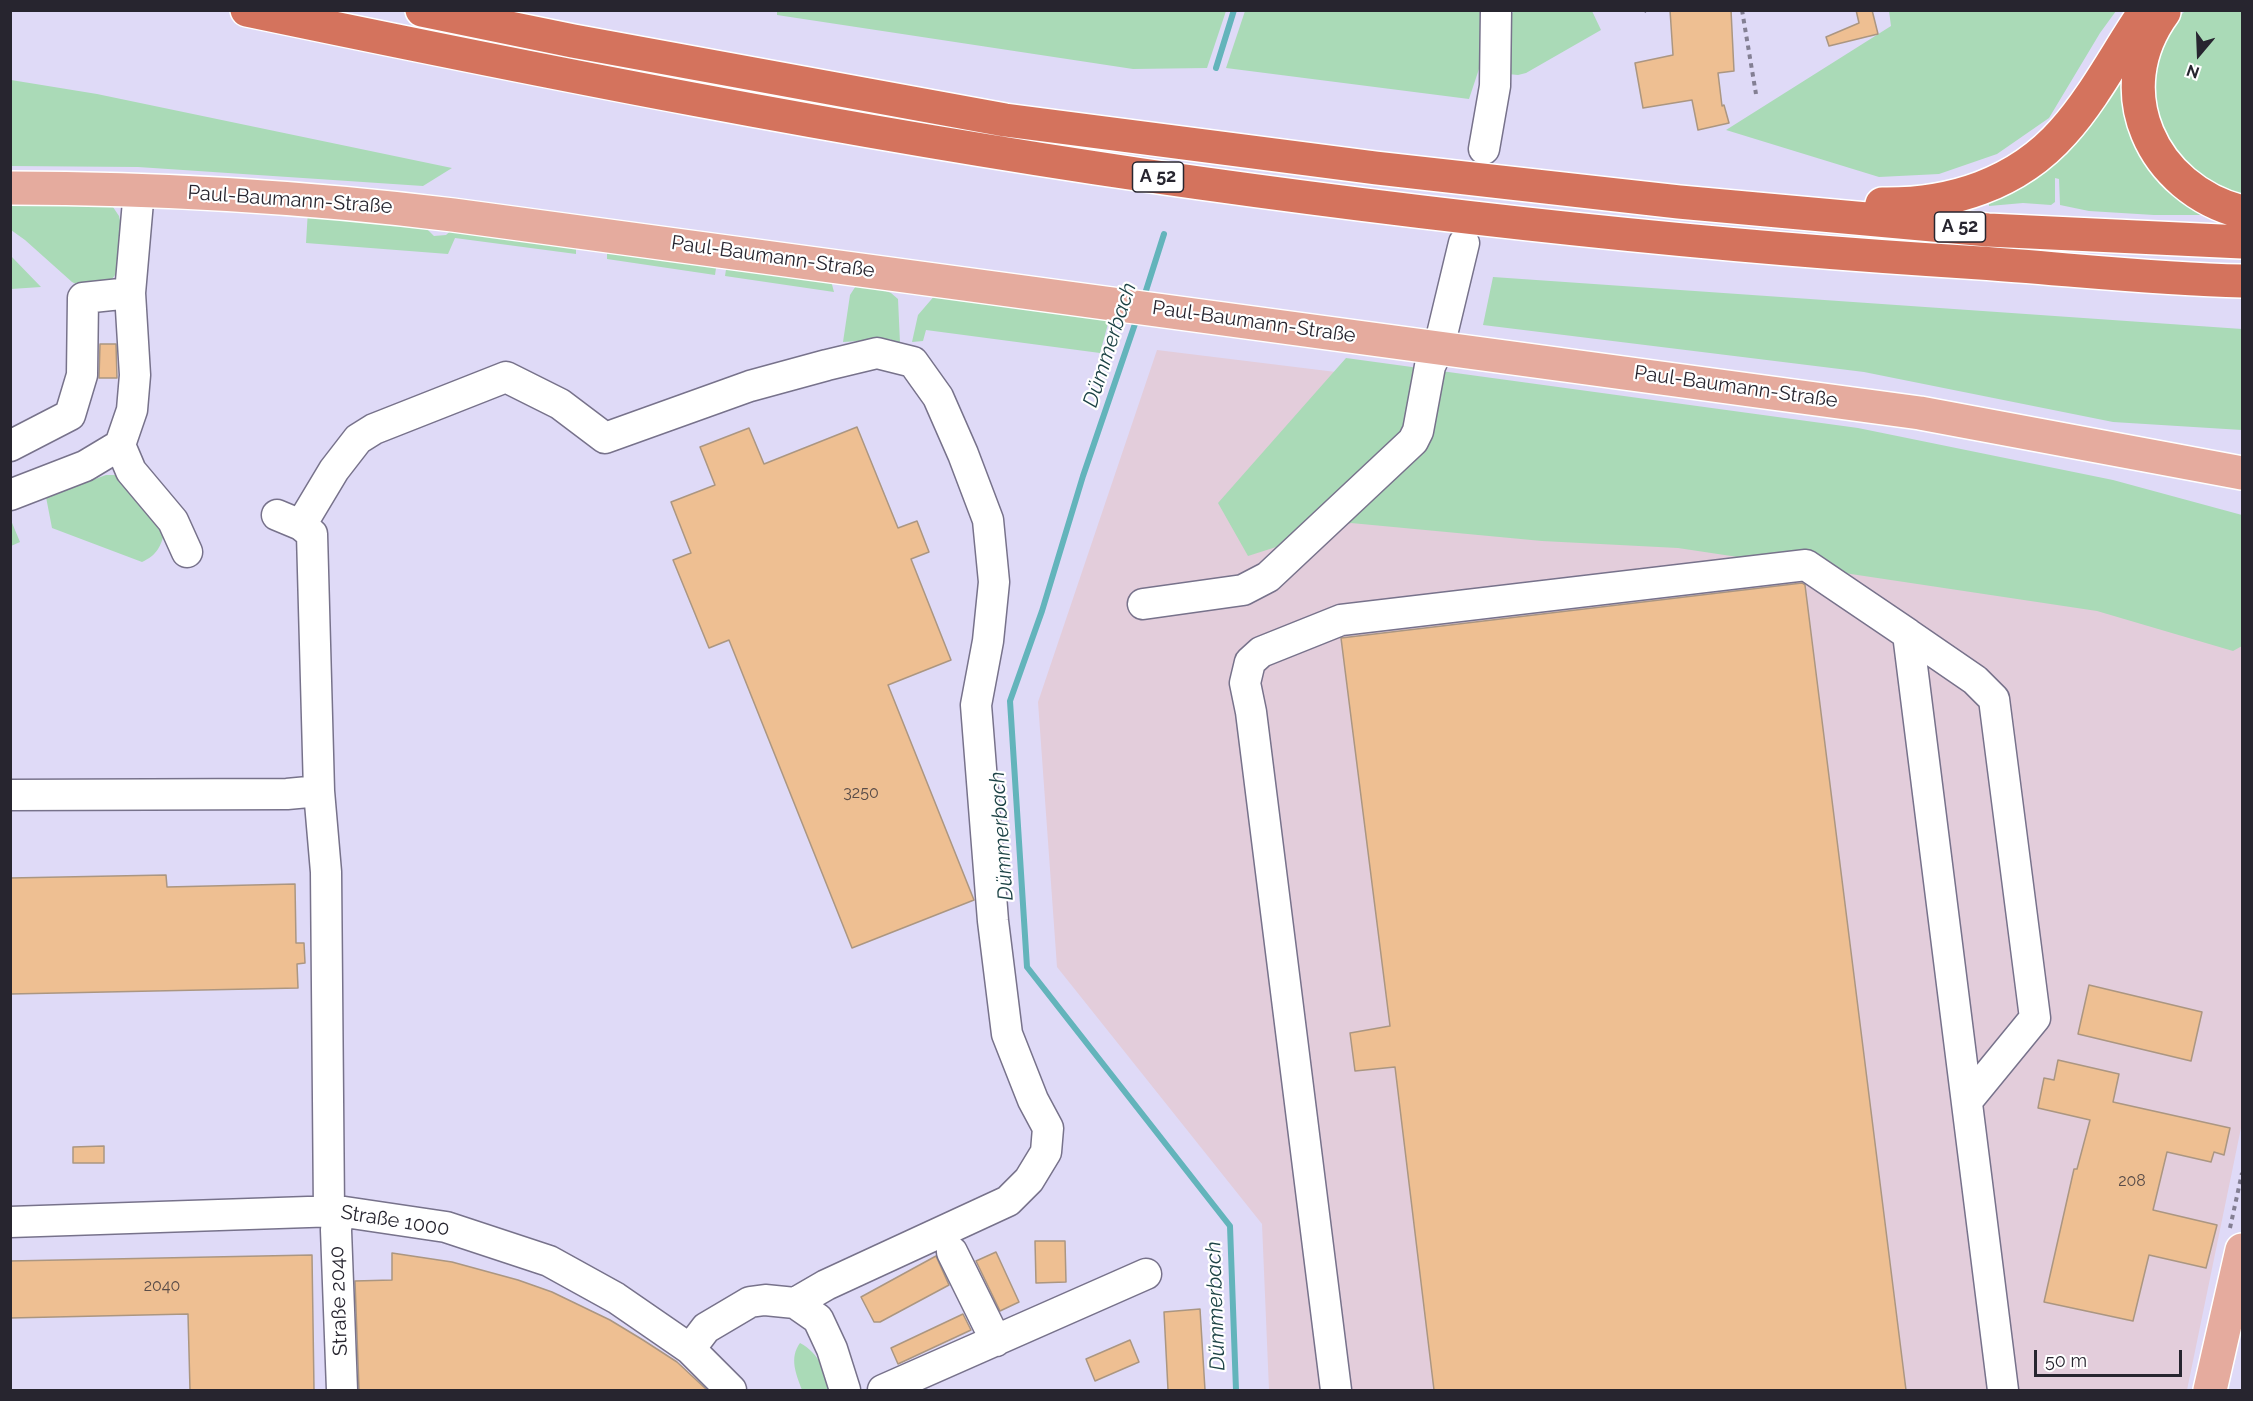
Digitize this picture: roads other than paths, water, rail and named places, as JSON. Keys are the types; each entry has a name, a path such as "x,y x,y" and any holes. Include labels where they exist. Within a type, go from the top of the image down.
{"highway":[{"name":"A 52","path":"247,10 467,56 730,106 1003,153 1277,194 1590,232 1812,252 2242,281"},
{"name":"A 52","path":"422,10 584,44 1005,120 1376,168 1679,202 1988,230 2242,242"},
{"path":"1679,202 1771,197 1886,204 1929,201 1968,193 1988,186 2009,177 2027,165 2044,152 2064,131 2146,10"},
{"path":"2166,10 2148,39 2143,55 2139,88 2144,123 2154,148 2176,177 2206,200 2242,212"}],"main road":[{"name":"Paul-Baumann-Straße","path":"10,188 139,190 264,196 420,211 1920,412 2242,473"},
{"path":"2210,1390 2242,1250"}],"street":[{"path":"1484,149 1495,86 1496,10"},
{"path":"10,495 86,466 120,445 132,410 135,375 130,294 139,190"},
{"path":"1143,604 1243,590 1268,577 1413,441 1418,431 1431,366 1439,347 1464,243"},
{"path":"17,440 69,415 82,375 83,298 130,294"},
{"name":"Straße 2040","path":"342,1390 312,534 289,520 334,470 358,439 374,429 506,377 560,404 605,438 750,386 826,365 877,353 913,362 938,397 988,520 993,582 988,641 976,705 993,921 1007,1034 1048,1128 1046,1152 1029,1180 1008,1201 826,1285 795,1303"},
{"path":"120,445 131,471 173,521 187,552"},
{"path":"1336,1390 1253,724 1245,683 1250,662 1261,651 1341,620 1806,565 1975,681 1994,699 2035,1018 1966,1101"},
{"path":"1908,634 2003,1390"},
{"path":"10,795 287,794 320,791"},
{"name":"Straße 1000","path":"10,1222 334,1211 446,1227 549,1261 616,1298 690,1349 731,1390"},
{"path":"952,1252 996,1341"},
{"path":"883,1390 1146,1274"},
{"path":"690,1349 706,1328 750,1302 765,1300 795,1303 818,1319 832,1349 845,1390"}],"waterway":[{"name":"Dümmerbach","path":"1216,68 1234,10"},
{"name":"Dümmerbach","path":"1143,300 1164,234"},
{"name":"Dümmerbach","path":"1137,318 1083,476 1042,611 1010,701 1027,967 1230,1226 1236,1390"}]}
